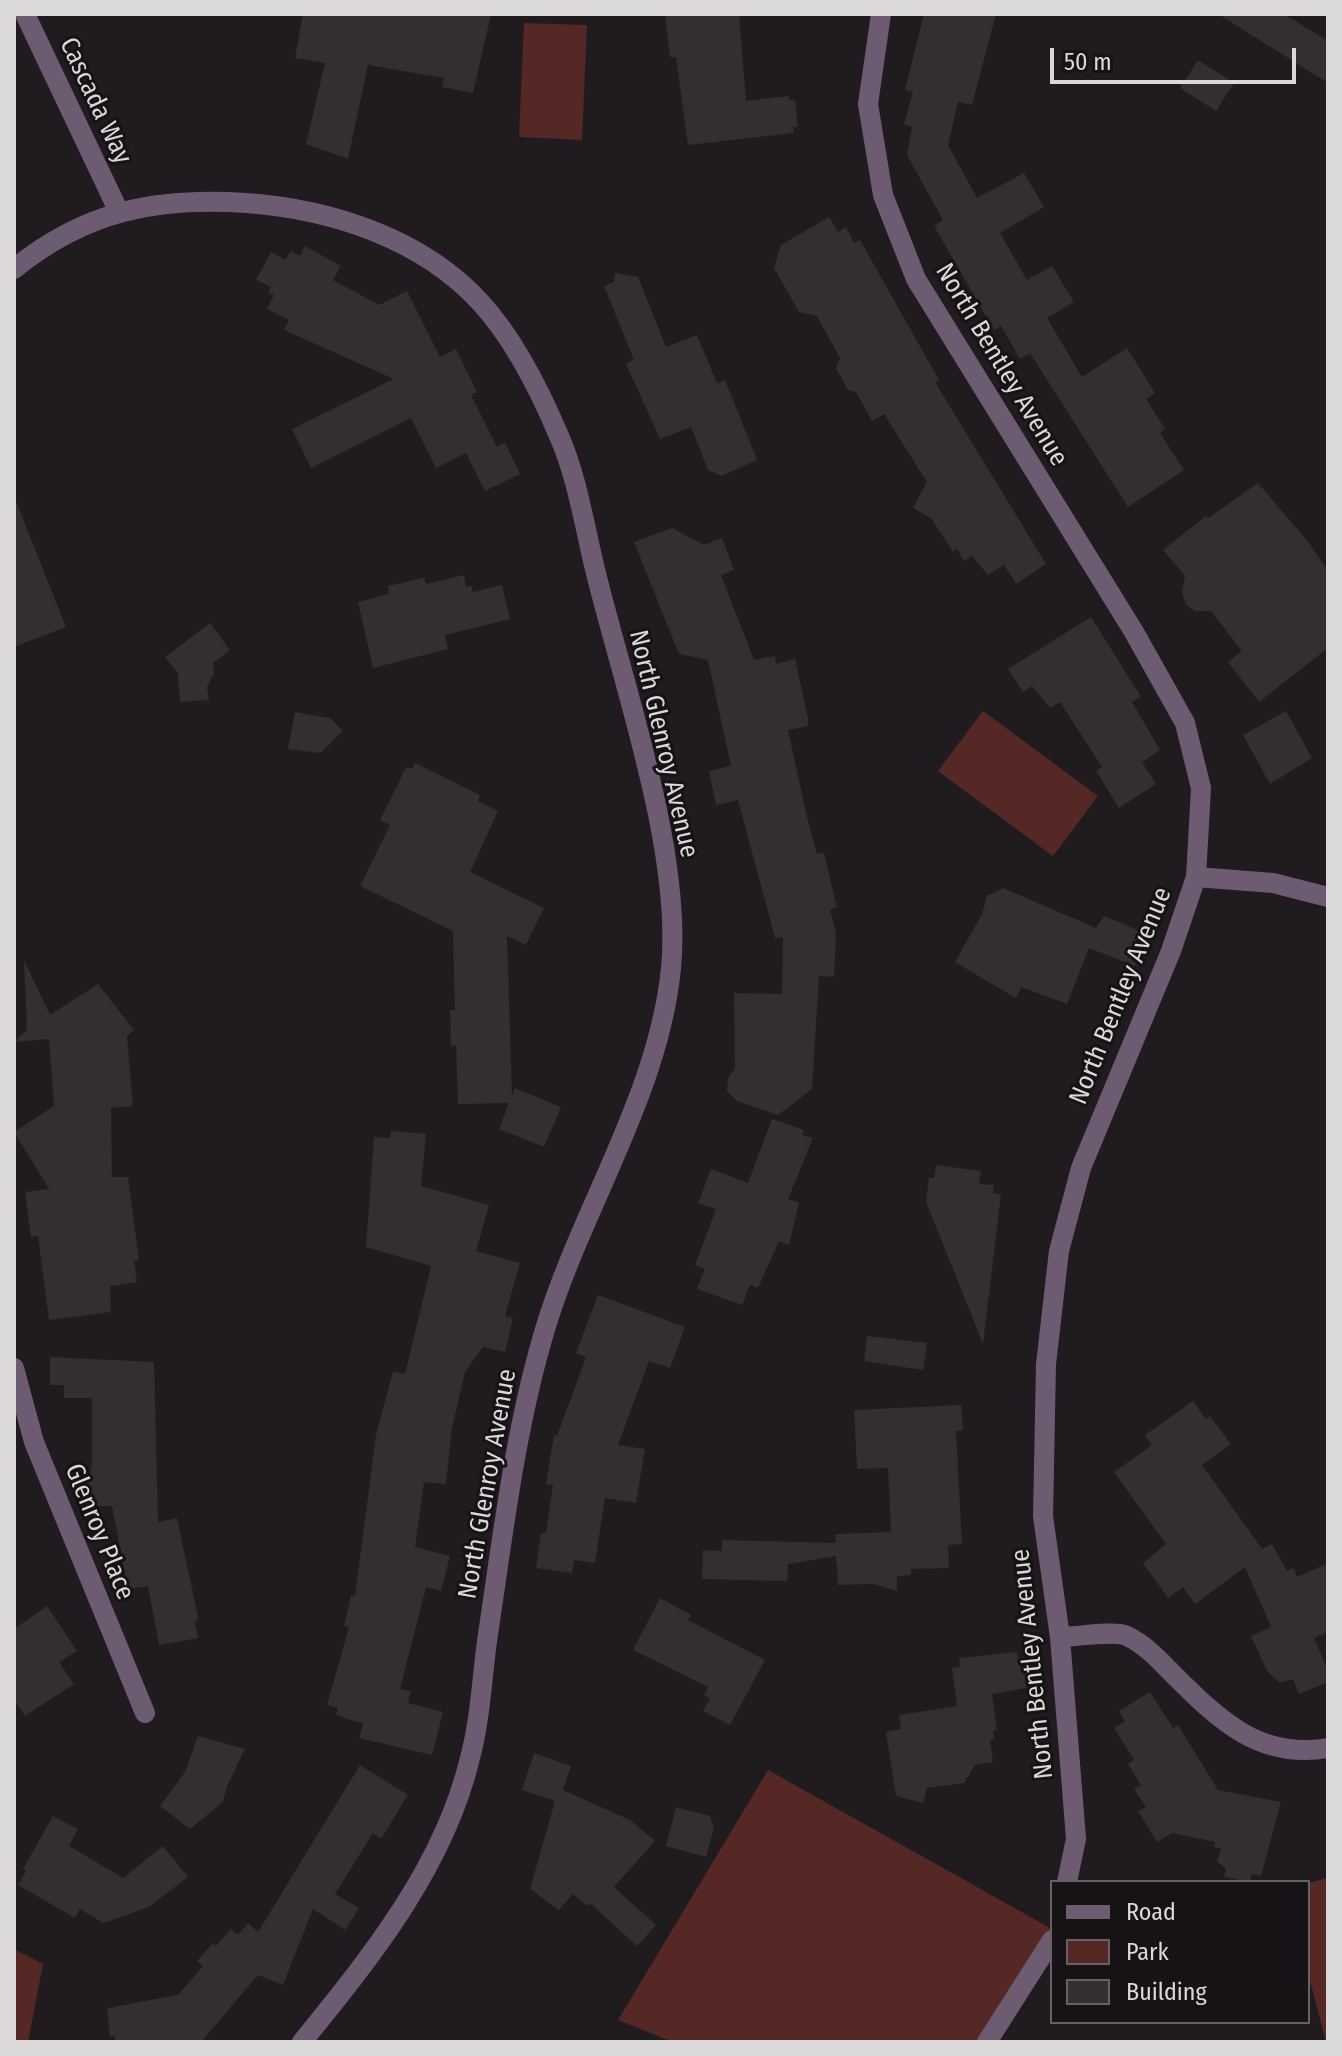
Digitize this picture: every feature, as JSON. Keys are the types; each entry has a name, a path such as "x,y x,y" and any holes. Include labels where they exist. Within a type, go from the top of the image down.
{"street":[{"name":"Cascada Way","path":"25,14 118,210"},
{"name":"North Bentley Avenue","path":"881,14 868,104 883,195 916,279 1134,632 1185,723 1201,788 1196,877 1171,951 1081,1168 1059,1251 1046,1364 1043,1516 1060,1637 1076,1839 1067,1880"},
{"name":"North Glenroy Avenue","path":"14,269 43,245 118,210 205,200 294,207 359,225 423,256 480,303 526,369 562,441 653,799 668,879 671,968 649,1069 551,1311 526,1392 470,1758 443,1836 423,1876 359,1971 302,2042"},
{"path":"1196,877 1273,883 1328,897"},
{"name":"Glenroy Place","path":"14,1368 34,1442 145,1713"},
{"path":"1060,1637 1125,1634 1153,1654 1217,1718 1260,1743 1310,1751 1328,1748"},
{"path":"987,2042 1050,1943"}],"green space":[{"path":"524,23 587,25 582,140 519,137"},
{"path":"983,711 1098,796 1053,856 938,771"},
{"path":"768,1770 1050,1928 1050,1943 987,2042 673,2042 618,2020"},
{"path":"1328,1878 1328,2042 1310,1981 1310,1882"},
{"path":"14,1949 43,1964 28,2042 14,2042"}],"building":[{"path":"303,14 491,14 473,93 442,87 444,78 368,65 348,159 306,144 325,63 295,58"},
{"path":"665,14 739,14 746,101 789,96 789,100 795,100 798,127 793,127 794,133 688,145 676,57 670,57"},
{"path":"924,14 996,14 972,105 958,102 948,145 977,198 1024,173 1044,207 1000,233 1027,280 1052,266 1074,302 1047,318 1082,377 1127,348 1155,393 1146,399 1165,429 1160,433 1184,470 1128,507 1030,353 1020,359 1001,326 994,330 934,226 943,220 907,155 912,127 904,124 913,92 905,90"},
{"path":"1218,14 1284,14 1328,41 1328,83"},
{"path":"1198,60 1234,83 1216,111 1180,88"},
{"path":"829,217 838,232 846,227 854,243 860,240 939,380 935,382 1046,564 1016,584 1004,565 988,575 972,556 964,561 957,549 953,552 931,518 913,508 927,482 884,414 872,421 856,392 848,390 836,368 840,358 817,316 799,312 774,268 781,245"},
{"path":"305,246 341,266 333,280 379,305 407,291 440,357 456,349 477,392 471,395 497,447 505,442 520,474 485,491 466,453 436,468 411,418 311,468 292,429 394,379 284,330 289,320 267,309 274,295 268,293 271,287 256,280 271,252 286,260 290,251 300,256"},
{"path":"615,273 638,277 666,347 697,335 717,383 725,380 757,460 721,476 708,470 691,427 660,439 626,364 634,360 604,286 614,282"},
{"path":"1258,483 1309,543 1328,571 1328,648 1259,702 1228,662 1242,651 1211,611 1195,611 1186,605 1182,593 1185,576 1163,550 1206,516 1208,518"},
{"path":"14,496 66,627 14,647"},
{"path":"672,528 704,545 722,538 734,570 721,575 754,660 775,656 776,664 795,659 808,718 808,726 788,730 817,854 824,853 837,908 830,909 836,933 834,977 819,976 812,1089 778,1115 737,1101 727,1091 728,1078 735,1068 734,993 782,994 783,937 775,938 738,800 716,805 709,771 731,766 708,660 679,654 634,542"},
{"path":"464,575 466,587 471,586 473,592 502,585 510,619 445,635 448,649 373,668 358,602 389,594 388,586 424,578 426,584"},
{"path":"1091,617 1141,697 1132,702 1160,750 1142,762 1156,784 1119,808 1096,771 1102,767 1060,702 1050,708 1032,686 1023,692 1008,669"},
{"path":"210,623 230,650 213,663 214,673 207,687 209,700 180,702 178,673 165,657"},
{"path":"1286,711 1312,758 1270,784 1243,735"},
{"path":"295,712 330,718 343,731 320,753 288,749"},
{"path":"415,763 480,795 478,801 498,811 470,872 544,908 526,945 507,936 512,1096 515,1088 561,1107 544,1147 499,1129 509,1103 458,1104 456,1045 451,1046 450,1010 455,1010 453,931 360,886 390,825 380,820 406,767 412,769"},
{"path":"1003,888 1096,928 1104,916 1147,934 1135,966 1089,948 1067,1004 1021,987 1016,998 980,977 955,962 982,914 987,896"},
{"path":"24,960 50,1015 98,984 134,1030 127,1036 133,1106 111,1108 112,1177 128,1177 139,1260 134,1261 137,1282 110,1286 111,1312 49,1320 38,1236 31,1237 25,1192 49,1189 14,1132 54,1106 49,1039 14,1042 27,1030"},
{"path":"772,1119 804,1130 802,1135 813,1138 788,1199 799,1203 789,1245 779,1241 758,1288 750,1285 742,1305 697,1289 705,1269 695,1265 716,1209 698,1203 711,1169 748,1183"},
{"path":"391,1131 426,1134 421,1186 489,1205 476,1251 520,1263 505,1316 513,1318 505,1352 483,1347 465,1372 452,1428 446,1484 424,1482 415,1547 450,1556 441,1591 426,1587 400,1689 411,1691 408,1703 443,1712 432,1755 359,1738 363,1723 336,1714 338,1708 327,1705 349,1627 344,1626 351,1595 355,1596 376,1435 393,1372 405,1374 431,1266 366,1247 374,1137 390,1138"},
{"path":"936,1165 981,1171 979,1184 994,1185 993,1193 1001,1194 983,1344 926,1202 929,1178 934,1178"},
{"path":"598,1295 685,1327 670,1368 649,1361 618,1445 645,1449 636,1503 605,1498 595,1563 574,1560 572,1573 536,1568 541,1533 546,1533 553,1485 546,1484 554,1435 557,1436 586,1357 576,1353"},
{"path":"867,1336 927,1343 923,1370 864,1361"},
{"path":"50,1357 154,1362 158,1522 177,1518 198,1617 195,1624 198,1638 159,1645 148,1586 128,1589 112,1506 80,1506 80,1476 90,1476 92,1463 92,1398 64,1398 64,1385 50,1385"},
{"path":"1193,1401 1206,1419 1210,1416 1231,1444 1202,1465 1262,1549 1272,1544 1287,1571 1293,1568 1297,1577 1328,1563 1328,1632 1314,1638 1328,1671 1328,1682 1299,1694 1293,1679 1280,1683 1267,1671 1251,1636 1271,1627 1245,1567 1195,1604 1183,1587 1168,1598 1143,1563 1166,1544 1114,1472 1152,1445 1145,1435"},
{"path":"961,1405 963,1430 956,1431 962,1544 948,1545 949,1568 911,1569 911,1575 897,1576 897,1591 873,1584 838,1585 836,1556 788,1564 787,1581 702,1579 703,1550 722,1551 722,1540 836,1543 835,1534 891,1532 888,1468 857,1469 854,1410"},
{"path":"660,1598 691,1615 688,1620 765,1660 730,1725 703,1711 710,1698 704,1695 708,1687 633,1650"},
{"path":"47,1606 77,1651 59,1662 74,1684 25,1716 14,1700 14,1629"},
{"path":"1017,1652 1018,1658 1032,1655 1037,1686 992,1694 997,1730 993,1730 994,1739 990,1740 993,1762 975,1765 964,1783 927,1788 923,1803 896,1796 886,1732 901,1729 899,1715 957,1706 952,1668 960,1667 959,1658"},
{"path":"1150,1692 1173,1728 1178,1725 1218,1790 1281,1802 1261,1876 1252,1874 1250,1880 1224,1877 1226,1869 1217,1861 1221,1849 1214,1847 1215,1842 1172,1833 1157,1842 1138,1811 1146,1807 1134,1789 1141,1785 1128,1764 1134,1760 1114,1728 1125,1721 1119,1711"},
{"path":"198,1736 245,1749 227,1786 223,1802 190,1829 160,1806 185,1772"},
{"path":"534,1753 571,1766 563,1790 630,1820 655,1841 614,1887 656,1925 637,1946 590,1903 587,1906 573,1894 559,1910 530,1889 555,1801 522,1790"},
{"path":"360,1765 408,1795 381,1839 373,1833 335,1894 359,1908 345,1930 313,1909 283,1985 258,1975 201,2042 115,2042 115,2036 110,2037 107,2008 178,1995 203,1966 197,1961 213,1943 216,1946 231,1929 238,1935 248,1923 258,1932"},
{"path":"676,1807 710,1816 714,1828 706,1857 666,1846"},
{"path":"53,1816 78,1829 69,1846 123,1878 163,1846 188,1877 150,1906 122,1917 103,1923 80,1909 75,1918 18,1885 26,1871 23,1869"}]}
